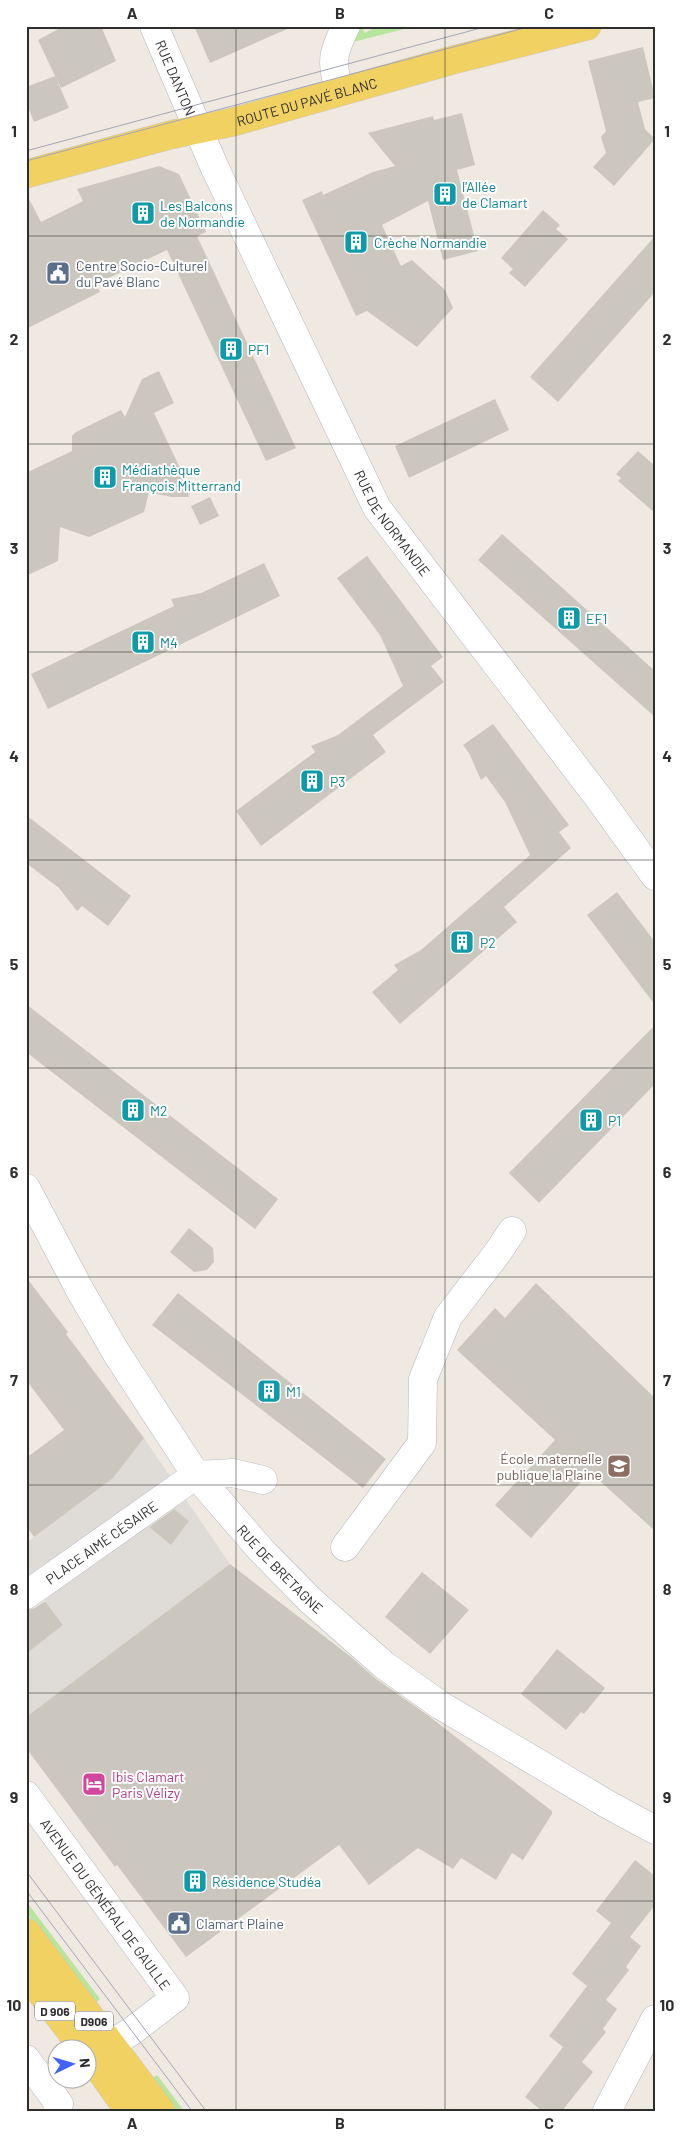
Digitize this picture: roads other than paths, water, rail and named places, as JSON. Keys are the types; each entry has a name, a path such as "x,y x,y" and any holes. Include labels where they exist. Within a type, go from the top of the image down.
{"main road":[{"name":"ROUTE DU PAVÉ BLANC","path":"27,172 170,135 233,122 339,91 587,26"},
{"name":"D906","path":"26,1932 87,2040"},
{"name":"D 906","path":"26,1973 84,2040"},
{"name":"D906","path":"98,2055 161,2111"},
{"name":"D 906","path":"98,2059 129,2111"}],"street":[{"name":"RUE DANTON","path":"154,26 199,130"},
{"path":"339,91 333,68 334,54 346,26"},
{"name":"RUE DE NORMANDIE","path":"199,130 377,508 598,797 655,876"},
{"name":"RUE DE BRETAGNE","path":"26,1188 81,1292 186,1481 261,1550 310,1600 384,1665 440,1705 607,1804 655,1830"},
{"path":"346,1548 422,1443 424,1379 448,1317 512,1231"},
{"path":"186,1481 233,1473 263,1480"},
{"name":"PLACE AIMÉ CÉSAIRE","path":"26,1595 186,1481"},
{"name":"AVENUE DU GÉNÉRAL DE GAULLE","path":"26,1795 174,1998 132,2031 98,2048"},
{"path":"607,2111 655,2019"},
{"path":"26,2059 59,2104 57,2111"}],"tram line":[{"path":"26,151 488,26"},
{"path":"26,161 532,26"},
{"path":"26,1871 206,2111"},
{"path":"26,1890 192,2111"}],"place":[{"name":"l'Allée de Clamart","path":"445,194"},
{"name":"Les Balcons de Normandie","path":"143,213"},
{"name":"Crèche Normandie","path":"356,242"},
{"name":"Centre Socio-Culturel du Pavé Blanc","path":"58,273"},
{"name":"PF1","path":"231,349"},
{"name":"Médiathèque François Mitterrand","path":"105,477"},
{"name":"EF1","path":"569,618"},
{"name":"M4","path":"143,642"},
{"name":"P3","path":"312,781"},
{"name":"P2","path":"462,942"},
{"name":"M2","path":"133,1110"},
{"name":"P1","path":"591,1120"},
{"name":"M1","path":"269,1391"},
{"name":"École maternelle publique la Plaine","path":"619,1466"},
{"name":"Ibis Clamart Paris Vélizy","path":"94,1784"},
{"name":"Résidence Studéa","path":"195,1881"},
{"name":"Clamart Plaine","path":"179,1923"}]}
